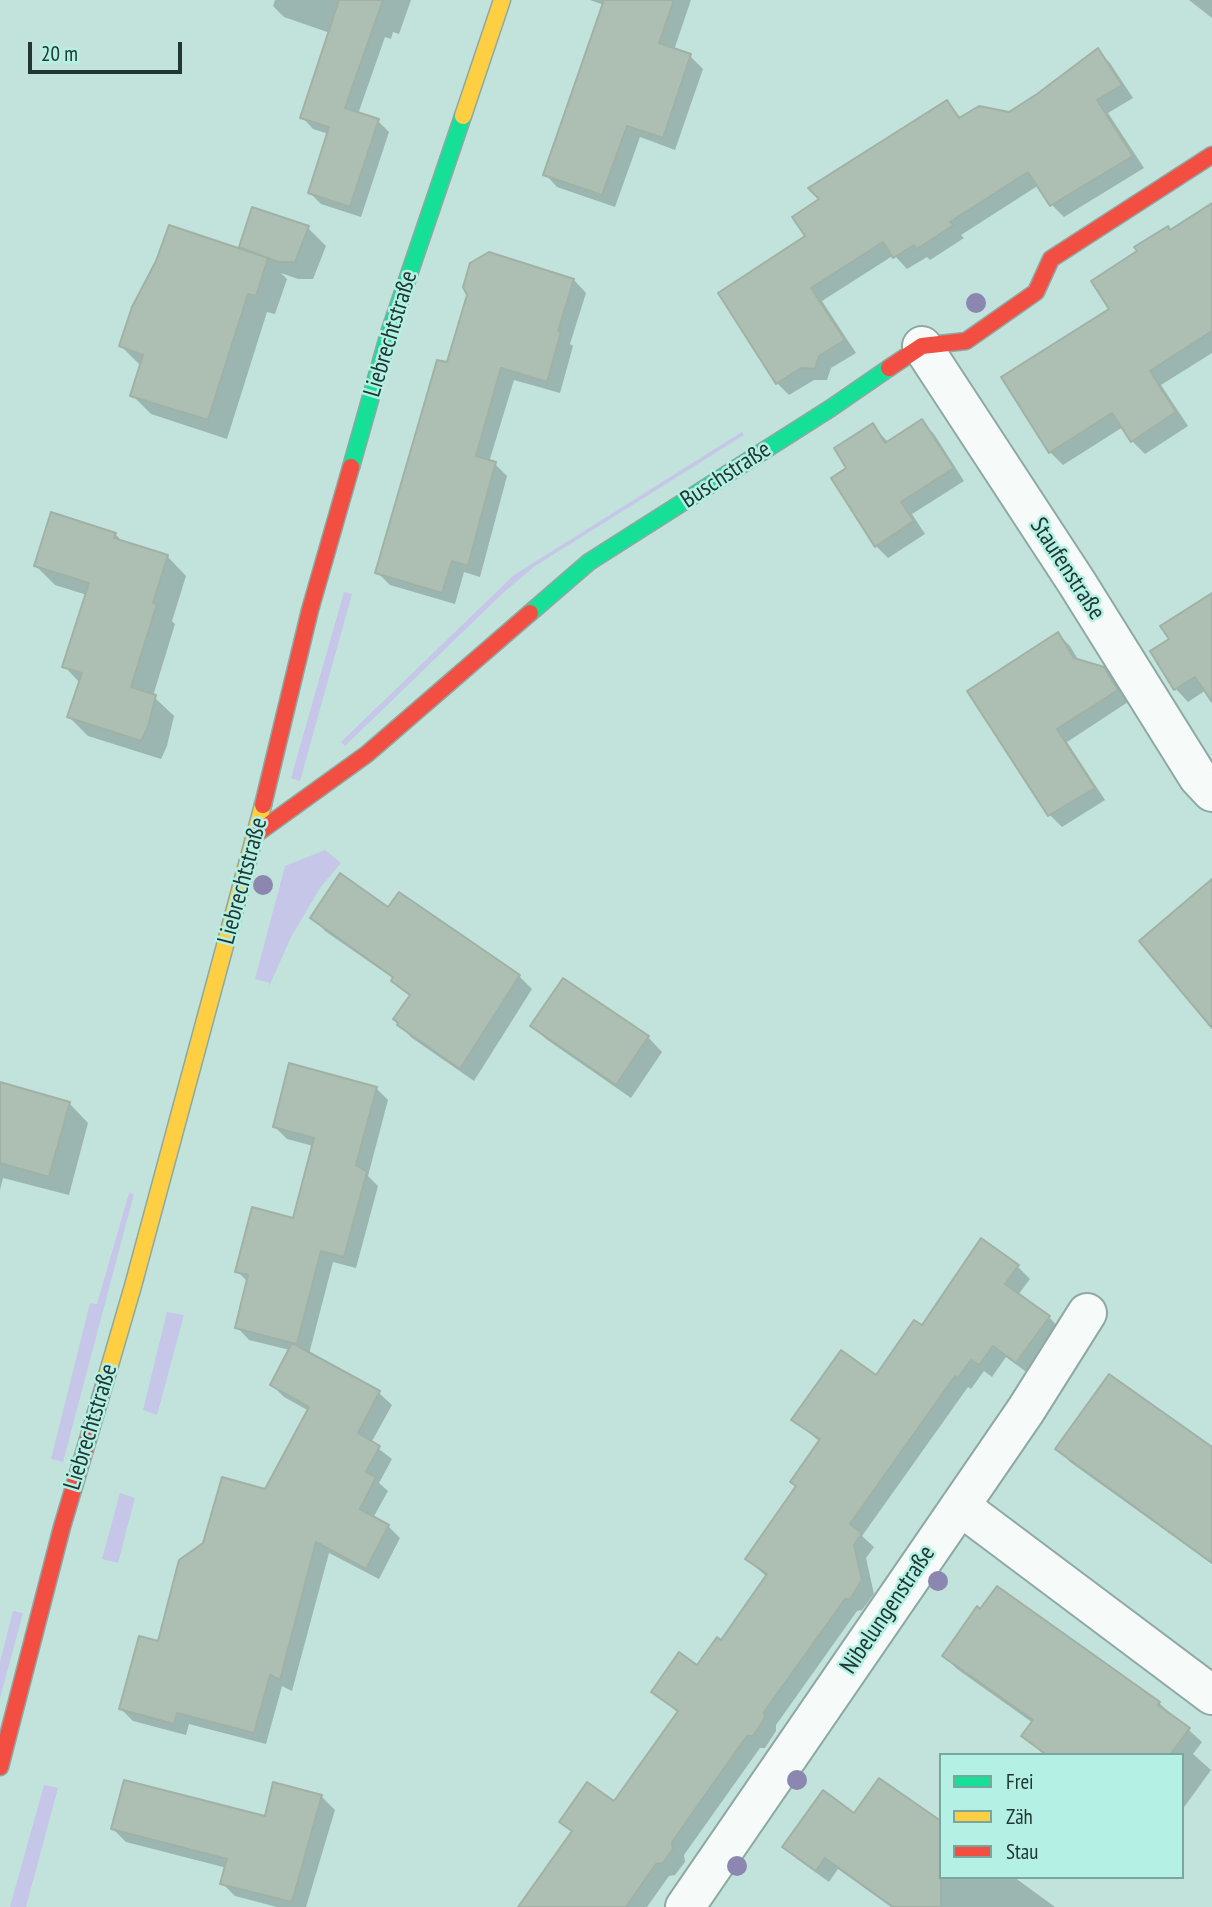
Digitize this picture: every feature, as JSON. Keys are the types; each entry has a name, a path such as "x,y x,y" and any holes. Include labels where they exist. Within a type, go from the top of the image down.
{"street":[{"name":"Liebrechtstraße","path":"0,1767 62,1527 133,1286 256,834 310,610 389,333 502,0"},
{"name":"Buschstraße","path":"256,834 367,754 589,562 831,408 922,346 966,341 1036,292 1051,259 1212,155"},
{"name":"Staufenstraße","path":"922,346 1207,779"},
{"name":"Nibelungenstraße","path":"687,1906 1026,1410 1087,1313"},
{"path":"960,1506 1212,1695"}],"shaded area":[{"path":"742,432 744,435 535,566 503,593 345,746 341,742 514,575"},
{"path":"344,592 352,594 300,781 291,778"},
{"path":"325,850 341,863 320,888 291,937 268,989 270,983 255,979 285,866"},
{"path":"129,1193 134,1194 63,1462 51,1459 90,1303 97,1304"},
{"path":"167,1312 184,1315 157,1415 143,1410"},
{"path":"120,1493 135,1498 118,1563 102,1559"},
{"path":"13,1611 23,1613 0,1698 0,1662"},
{"path":"44,1785 58,1788 26,1907 10,1907"}],"building":[{"path":"339,0 383,0 345,108 379,119 350,207 308,193 329,127 300,118"},
{"path":"604,0 674,0 659,43 691,54 663,138 627,126 602,195 543,175"},
{"path":"1098,48 1122,85 1097,100 1133,156 1050,206 1028,172 950,222 954,225 917,249 914,245 893,258 883,242 811,288 845,340 819,356 815,369 801,368 776,384 718,293 805,236 792,217 819,199 808,188 947,100 959,118 979,106 1009,112"},
{"path":"1212,203 1212,331 1150,371 1176,412 1131,442 1112,413 1049,453 1001,377 1109,309 1091,281 1137,251 1134,247 1168,226 1170,230"},
{"path":"252,207 309,226 295,262 278,262 239,247"},
{"path":"169,225 268,258 256,296 248,294 208,420 130,396 143,355 119,346 132,307 156,261"},
{"path":"489,252 574,279 558,331 561,332 547,382 501,368 476,456 496,462 468,566 452,561 442,593 375,573 437,360 447,362 467,295 463,287 470,263"},
{"path":"922,419 954,468 901,502 914,521 875,547 831,478 846,468 834,448 873,423 885,443"},
{"path":"51,512 116,533 114,538 168,555 153,603 157,604 131,687 156,695 148,727 141,741 67,717 82,673 62,667 89,583 34,566"},
{"path":"1212,593 1212,702 1195,677 1174,690 1150,651 1169,639 1160,626"},
{"path":"1058,632 1074,658 1104,667 1118,690 1057,729 1095,788 1048,816 967,691"},
{"path":"340,873 388,907 399,892 520,975 460,1069 397,1025 393,1019 410,995 391,981 393,977 310,918"},
{"path":"1212,879 1212,1028 1139,941"},
{"path":"563,978 649,1036 616,1085 530,1026"},
{"path":"289,1063 377,1087 356,1165 367,1172 344,1257 321,1251 297,1344 235,1328 248,1275 235,1272 252,1207 293,1218 314,1138 273,1127"},
{"path":"0,1082 70,1102 49,1177 0,1163"},
{"path":"981,1238 1019,1265 1005,1284 1050,1316 1016,1363 993,1346 979,1365 971,1360 958,1378 955,1376 850,1524 862,1533 854,1545 862,1580 850,1599 845,1599 764,1712 765,1718 753,1736 747,1736 672,1842 673,1849 663,1863 656,1864 626,1907 518,1907 572,1831 559,1822 587,1782 614,1801 678,1711 651,1692 679,1652 697,1665 717,1637 721,1640 767,1574 745,1559 796,1486 790,1482 820,1439 791,1420 841,1350 876,1375 914,1320 922,1325"},
{"path":"292,1343 380,1391 358,1433 380,1446 366,1472 376,1477 360,1509 389,1525 366,1569 316,1542 280,1680 270,1675 254,1733 177,1713 174,1724 119,1709 139,1636 158,1641 179,1560 203,1543 222,1477 265,1489 309,1407 270,1385"},
{"path":"1109,1374 1212,1447 1212,1563 1055,1449"},
{"path":"997,1586 1160,1702 1158,1705 1190,1728 1171,1753 1044,1753 1021,1736 1033,1720 942,1656 977,1606 980,1609"},
{"path":"879,1778 939,1820 941,1907 893,1907 825,1858 816,1871 782,1847 823,1790 854,1813"},
{"path":"124,1780 265,1816 273,1782 322,1795 292,1902 220,1884 227,1859 111,1829"}],"traffic: fast":[{"path":"351,467 389,333 463,116"},
{"path":"530,613 589,562 889,368"}],"traffic: slow":[{"path":"463,116 502,0"},
{"path":"105,1382 263,805"}],"traffic: jam":[{"path":"889,368 922,346 966,341 1036,292 1051,259 1212,155"},
{"path":"263,805 310,610 351,467"},
{"path":"256,834 367,754 530,613"},
{"path":"0,1767 62,1527 105,1382"}]}
